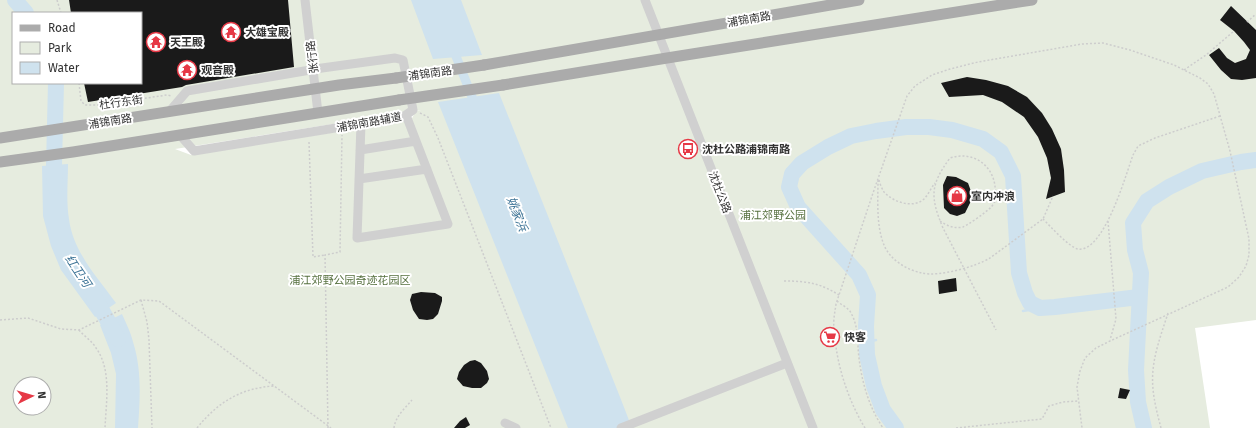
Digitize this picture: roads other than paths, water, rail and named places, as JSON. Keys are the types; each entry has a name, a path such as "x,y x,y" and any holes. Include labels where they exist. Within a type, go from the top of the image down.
{"main road":[{"name":"浦锦南路","path":"0,138 316,89 484,65 859,0"},
{"path":"0,162 45,157 1032,0"}],"street":[{"name":"张行路","path":"305,0 318,114"},
{"name":"沈杜公路","path":"644,0 813,428"},
{"name":"浦锦南路辅道","path":"169,112 187,91 394,58 402,60 409,113 403,117 194,151 180,135"},
{"path":"361,124 357,238 448,224 416,141 409,113"},
{"path":"360,150 416,141"},
{"path":"359,179 427,169"},
{"path":"622,428 787,363"},
{"path":"505,423 516,428"}],"water":[{"path":"411,0 461,0 482,55 433,59"},
{"path":"499,93 632,428 568,428 438,102"},
{"path":"68,164 67,192 71,231 87,264 116,303 95,317 61,270 51,246 43,216 42,166"},
{"path":"122,314 131,335 138,363 140,395 138,428 115,428 116,374 111,353 100,325"}],"waterway":[{"name":"红卫河","path":"15,0 25,12"},
{"name":"姚家浜","path":"452,46 476,107"},
{"name":"红卫河","path":"55,187 54,165 56,84"},
{"path":"896,428 883,410 874,386 867,355 866,326 868,295 859,275 798,207 789,187 792,174 802,163 828,147 851,136 906,127 929,127 952,130 983,139 1001,152 1013,176 1019,273 1025,293 1030,303 1040,308 1139,297"},
{"path":"1144,428 1138,402 1136,370 1141,273 1135,250 1133,223 1147,201 1169,187 1202,171 1256,160"},
{"name":"红卫河","path":"92,293 118,339"},
{"path":"1023,311 1040,308"},
{"path":"867,342 876,340"}],"place":[{"name":"大雄宝殿","path":"231,32"},
{"name":"天王殿","path":"156,42"},
{"name":"观音殿","path":"187,70"},
{"name":"沈杜公路浦锦南路","path":"688,149"},
{"name":"室内冲浪","path":"957,196"},
{"name":"快客","path":"830,337"}],"park label":[{"name":"浦江郊野公园","path":"773,215"},
{"name":"浦江郊野公园奇迹花园区","path":"350,280"}]}
